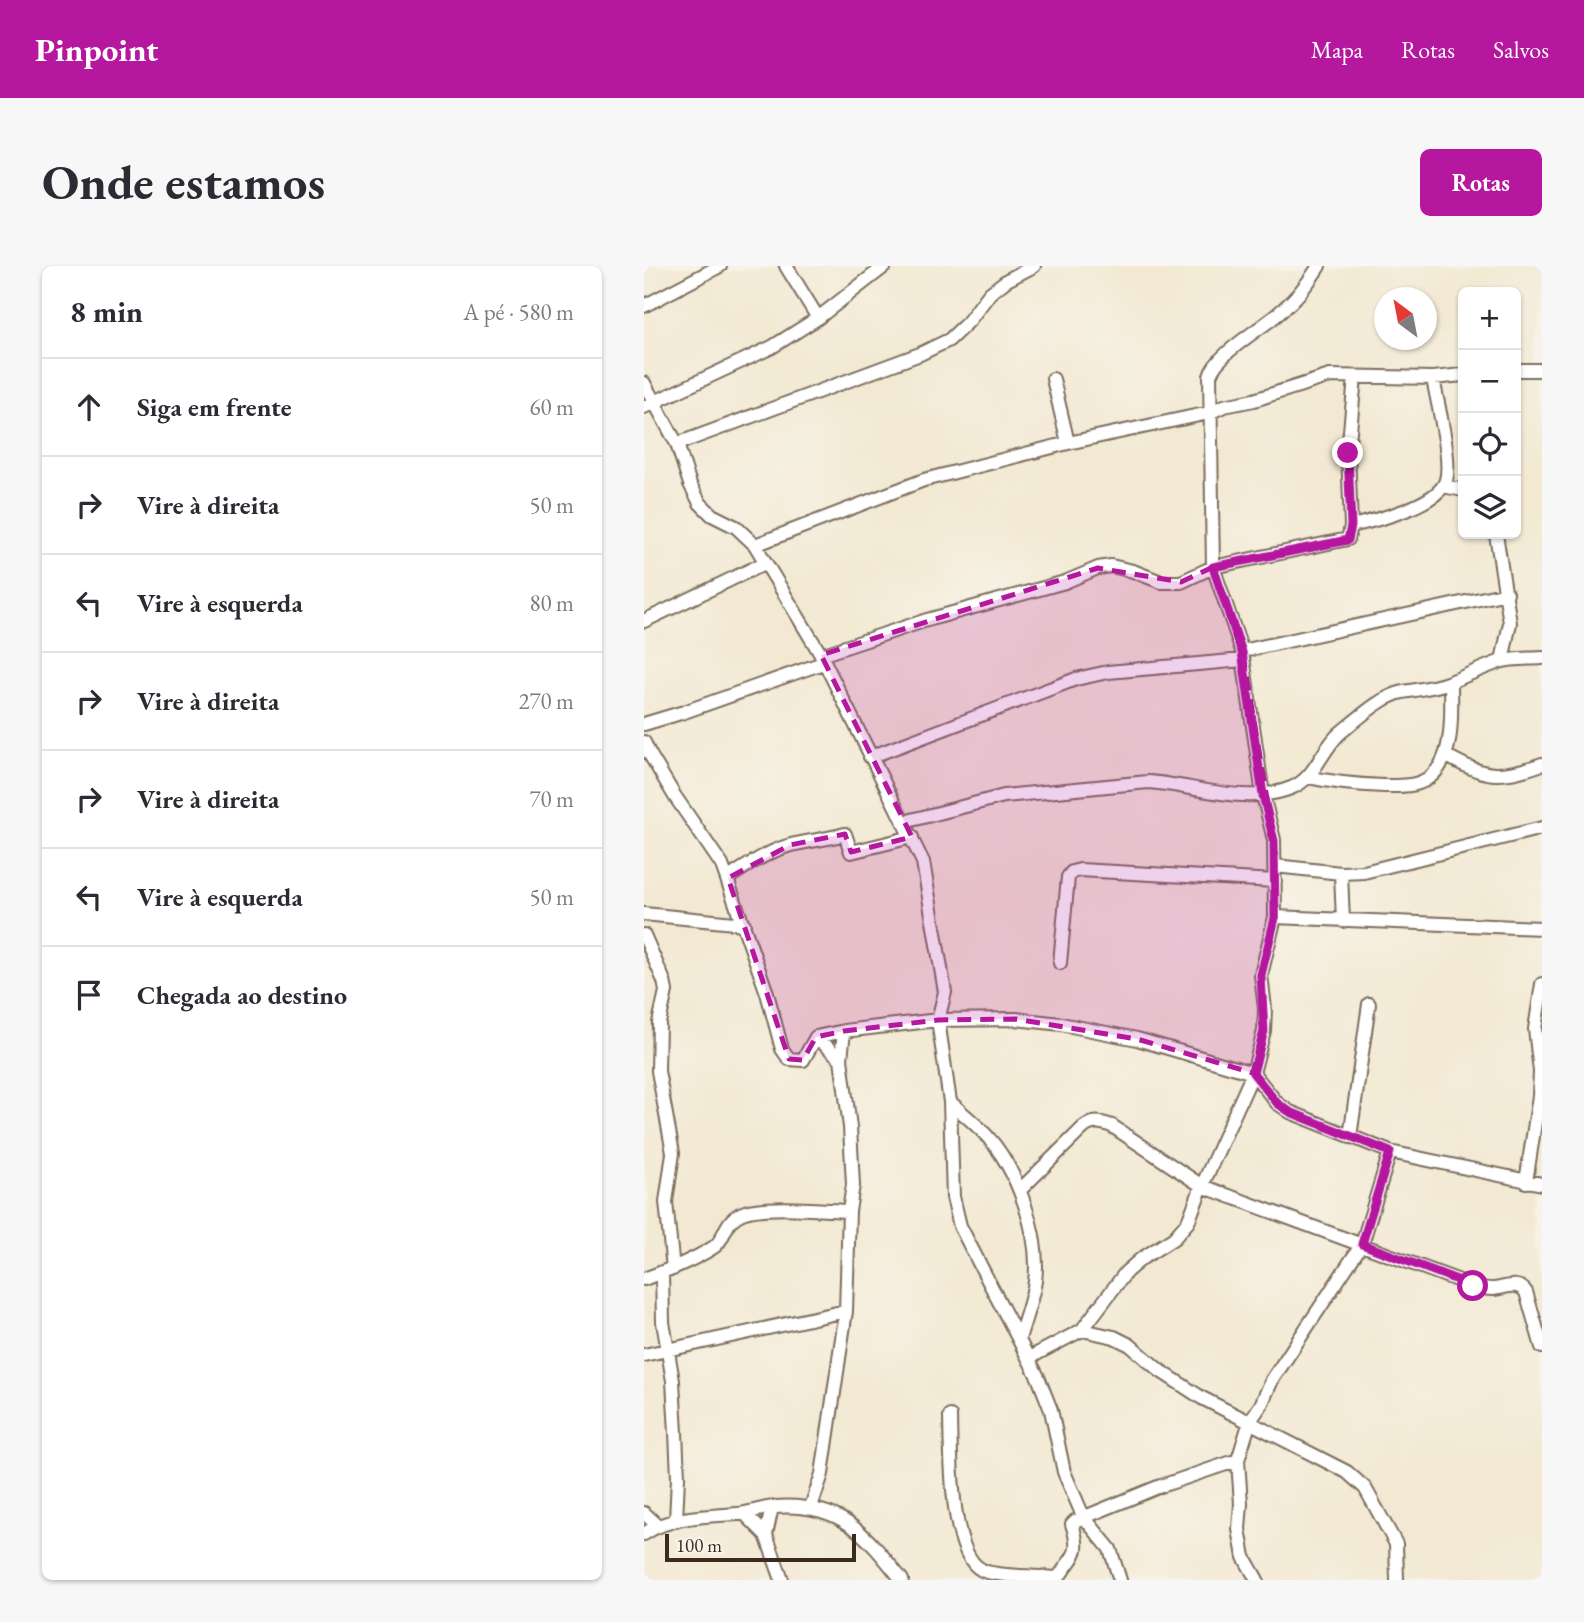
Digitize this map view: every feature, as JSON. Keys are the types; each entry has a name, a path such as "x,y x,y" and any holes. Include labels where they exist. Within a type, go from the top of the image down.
{"street":[{"path":"644,306 720,266"},
{"path":"786,266 818,318"},
{"path":"649,404 772,347 818,318 886,266"},
{"path":"677,444 920,354 949,340 968,323 989,293 1006,280 1034,266"},
{"path":"1029,1358 1082,1330 1126,1272 1174,1238 1188,1222 1253,1073 1264,1031 1261,975 1275,918 1274,841 1263,795 1242,656 1213,567 1209,413 1212,368 1222,356 1268,323 1298,296 1319,266"},
{"path":"1521,370 1542,370"},
{"path":"755,545 924,480 1068,443 1209,413 1224,406 1263,398 1330,376 1433,378 1458,376"},
{"path":"644,724 684,712 928,620 1065,582 1098,568 1111,566 1161,582 1181,582 1213,567 1345,541 1350,535 1351,526 1348,453 1355,377"},
{"path":"1351,526 1413,507 1443,486 1447,468 1433,378"},
{"path":"1053,379 1068,443"},
{"path":"644,383 649,404 677,444 690,484 700,503 712,515 736,527 755,545 822,659 923,862 945,992 938,1020 950,1102 953,1197 960,1226 1029,1358 1051,1410 1064,1472 1083,1516 1110,1549 1120,1580"},
{"path":"1443,486 1458,489"},
{"path":"1497,539 1510,623 1502,661"},
{"path":"644,621 765,563"},
{"path":"870,757 1076,679 1108,672 1242,656 1507,593"},
{"path":"904,822 1004,796 1148,782 1213,792 1263,795 1290,788 1308,777 1337,737 1385,700 1401,693 1451,682 1502,661 1542,658"},
{"path":"1308,777 1356,785 1415,784 1427,779 1437,771 1445,755 1450,727 1451,682"},
{"path":"644,742 674,795 722,866 767,993 782,1049 789,1059 803,1060 816,1037 844,1031 938,1020 1016,1019 1061,1024 1137,1039 1253,1073 1277,1103 1290,1112 1390,1152 1542,1184"},
{"path":"1445,755 1471,770 1494,776 1518,773 1542,764"},
{"path":"1275,866 1342,873 1381,869 1542,828"},
{"path":"727,878 754,861 790,845 845,834 851,852 912,837"},
{"path":"1060,962 1068,877 1072,872 1122,871 1275,881"},
{"path":"1342,873 1343,921"},
{"path":"644,914 744,924"},
{"path":"1275,918 1540,932"},
{"path":"644,935 666,991 659,1023 658,1071 673,1153 666,1202 667,1271 663,1322 673,1381 678,1477 676,1521"},
{"path":"1526,1182 1539,1096 1535,1029 1542,984"},
{"path":"1350,1137 1369,1004"},
{"path":"811,1507 821,1474 846,1311 849,1211 853,1185 850,1127 841,1059 844,1031"},
{"path":"816,1037 841,1059"},
{"path":"950,1102 988,1136 1020,1191 1034,1245 1035,1281 1019,1339"},
{"path":"1020,1191 1083,1128 1090,1123 1101,1122 1112,1126 1202,1186 1473,1286 1494,1289 1517,1285 1522,1287 1526,1292 1542,1347"},
{"path":"1257,1580 1244,1557 1239,1529 1241,1504 1238,1460 1250,1421 1261,1405 1272,1380 1362,1244 1390,1152"},
{"path":"644,1279 667,1271 716,1246 725,1227 745,1213 775,1210 849,1211"},
{"path":"644,1355 846,1311"},
{"path":"1082,1330 1114,1337 1130,1345 1159,1370 1202,1398 1347,1472 1365,1489 1396,1544 1398,1580"},
{"path":"950,1416 957,1523 972,1564 985,1572 1057,1579 1076,1553 1077,1543 1072,1524 1083,1516 1238,1460"},
{"path":"766,1535 772,1507"},
{"path":"644,1534 657,1525 676,1521 744,1514 772,1507 811,1507 840,1517 867,1540 902,1580"},
{"path":"644,1513 657,1525"},
{"path":"744,1514 766,1535 782,1580"}],"highlighted area":[{"path":"1213,567 1242,651 1274,840 1275,917 1261,975 1264,1031 1253,1073 1137,1039 1016,1019 938,1020 844,1031 816,1037 803,1060 789,1059 728,878 790,845 845,834 851,852 912,837 821,655 1098,568 1181,582"}],"route":[{"path":"1348,453 1351,526 1348,540 1213,567 1242,652 1263,795 1274,841 1275,918 1261,975 1265,1009 1264,1031 1253,1073 1277,1103 1290,1112 1390,1152 1362,1244 1473,1286"}]}
